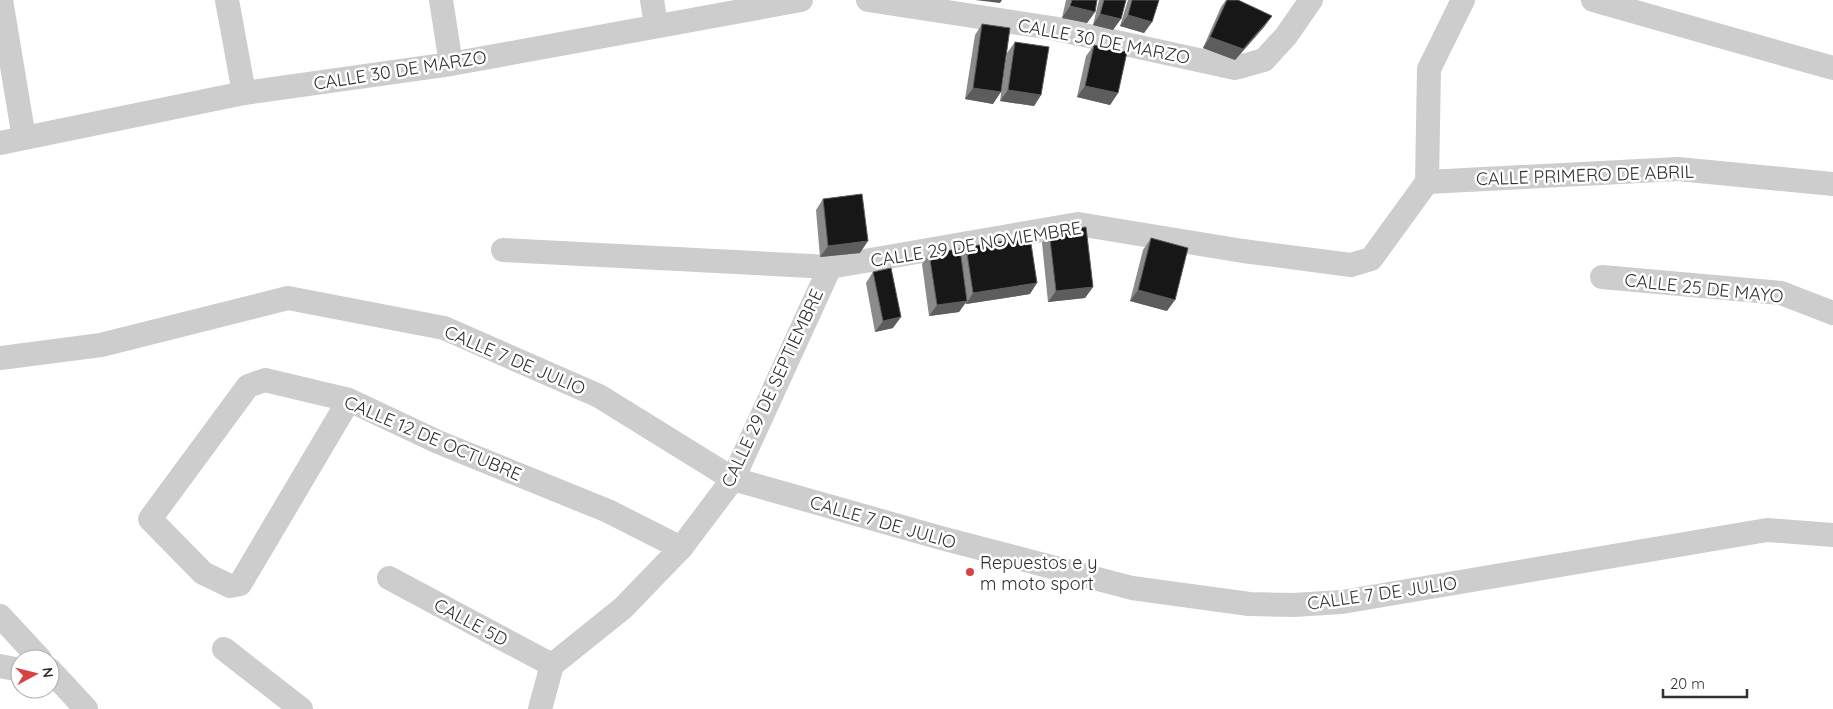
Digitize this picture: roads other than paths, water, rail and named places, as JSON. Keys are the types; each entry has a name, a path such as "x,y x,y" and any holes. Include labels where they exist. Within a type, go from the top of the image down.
{"street":[{"path":"1,0 24,138"},
{"path":"227,0 244,93"},
{"path":"441,0 451,64"},
{"path":"652,0 656,25"},
{"name":"CALLE 30 DE MARZO","path":"0,143 244,93 451,64 801,0"},
{"name":"CALLE 30 DE MARZO","path":"868,0 1052,28 1235,68 1264,60 1286,36 1311,0"},
{"path":"1427,182 1429,69 1463,0"},
{"path":"1593,0 1833,68"},
{"name":"CALLE PRIMERO DE ABRIL","path":"1427,182 1678,169 1833,184"},
{"name":"CALLE 29 DE NOVIEMBRE","path":"503,250 830,267 1078,224 1243,251 1351,265 1371,259 1427,182"},
{"name":"CALLE 29 DE SEPTIEMBRE","path":"552,665 623,608 681,548 733,480 830,267"},
{"name":"CALLE 25 DE MAYO","path":"1602,277 1781,293 1833,313"},
{"name":"CALLE 7 DE JULIO","path":"0,358 100,345 288,298 444,328 598,396 733,480 941,538 1132,588 1248,604 1293,605 1342,602 1767,530 1833,535"},
{"name":"CALLE 12 DE OCTUBRE","path":"349,400 240,584 230,586 203,573 150,519 248,386 265,380 349,400 438,442 608,511 681,548"},
{"name":"CALLE 5D","path":"389,578 552,665"},
{"path":"0,616 31,649"},
{"path":"224,649 301,709"},
{"path":"540,709 552,665"},
{"path":"60,682 86,709"}],"place":[{"name":"Repuestos e y m moto sport","path":"970,572"}]}
